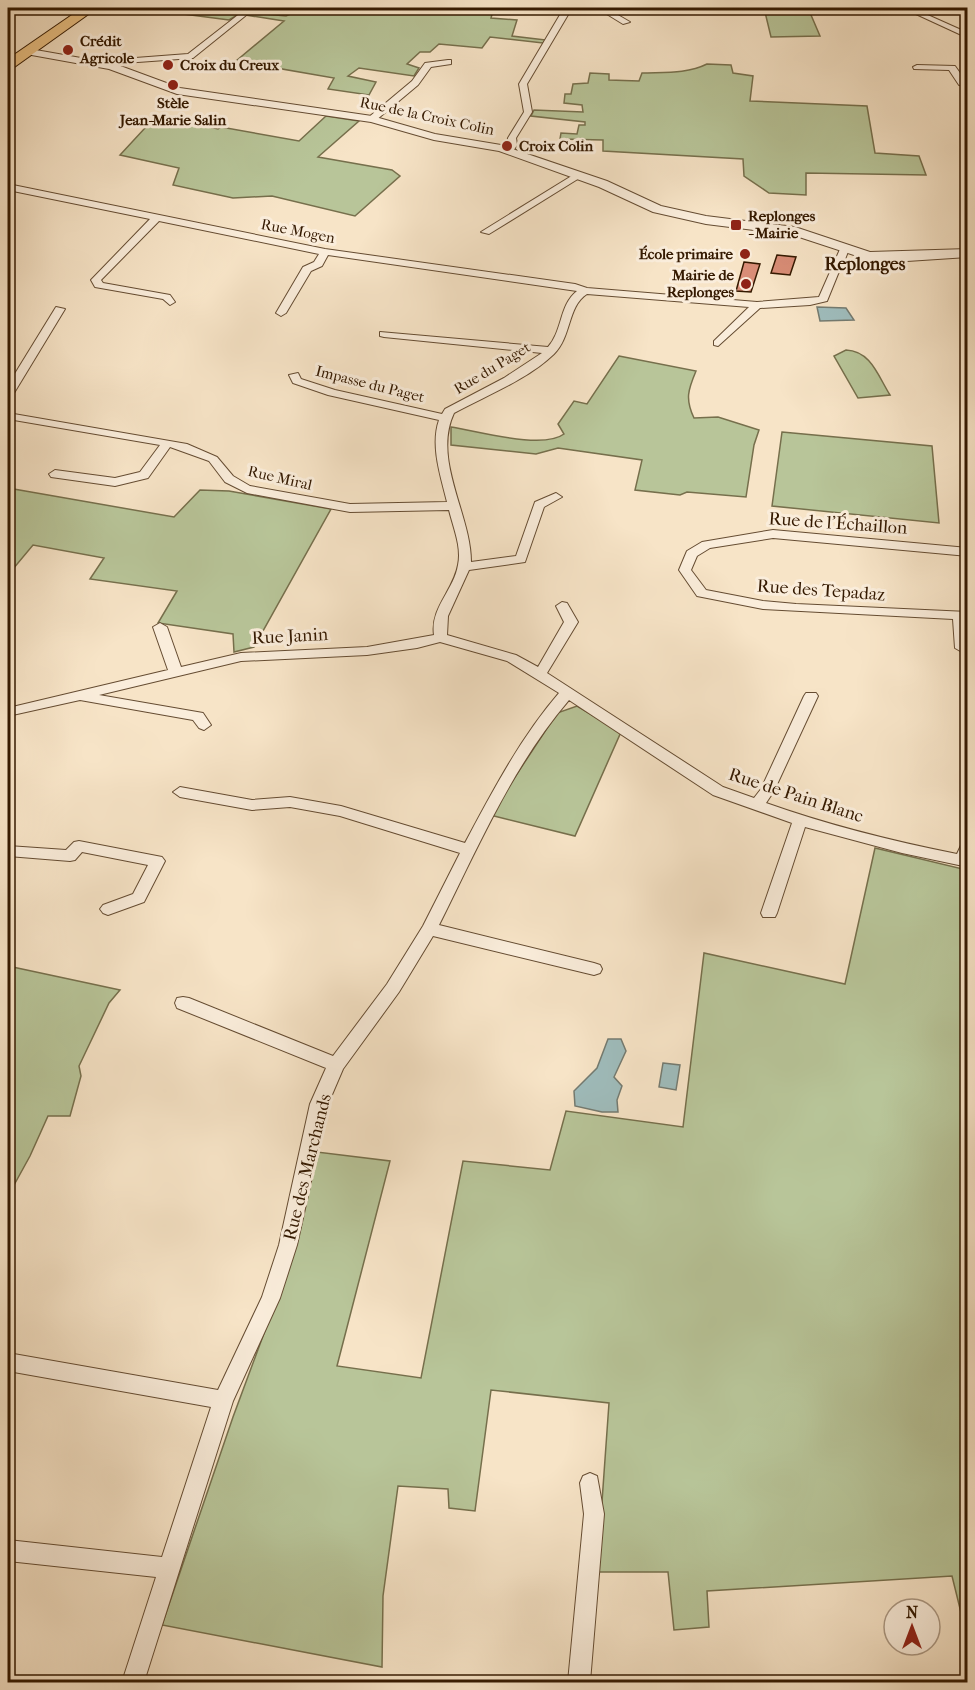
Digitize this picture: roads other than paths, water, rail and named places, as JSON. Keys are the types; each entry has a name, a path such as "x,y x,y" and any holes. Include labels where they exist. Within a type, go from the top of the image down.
{"main road":[{"path":"8,66 90,8"}],"street":[{"path":"111,66 122,61 190,56 251,8"},
{"path":"494,147 512,138 528,112 523,84 568,8"},
{"path":"601,8 626,22"},
{"path":"907,8 968,36"},
{"name":"Rue de la Croix Colin","path":"30,52 111,66 177,91 372,119 440,138 494,147 578,175 657,208 706,220 795,231 869,256 907,257 968,253"},
{"path":"372,119 415,83 428,65 448,62"},
{"path":"917,67 951,68 965,83"},
{"path":"509,151 513,145 512,138"},
{"path":"486,232 578,175"},
{"name":"Rue Mogen","path":"8,187 325,252 574,287 585,291"},
{"path":"87,277 151,217"},
{"path":"151,217 96,280 99,285 166,297 170,302"},
{"path":"585,291 757,305 810,303 823,299 844,249"},
{"path":"281,313 307,269 318,264 325,252"},
{"path":"838,267 869,256"},
{"name":"Rue du Paget","path":"466,567 465,552 453,506 441,435 443,418 449,411 511,377 558,342 568,307 576,296 585,291"},
{"path":"718,343 757,305"},
{"path":"8,393 60,309"},
{"path":"384,334 549,350"},
{"name":"Impasse du Paget","path":"294,375 297,381 332,393 443,418"},
{"name":"Rue Miral","path":"8,416 168,442 199,451 213,459 229,479 248,489 350,508 453,506"},
{"path":"55,474 115,483 144,475 168,442"},
{"path":"556,497 539,505 520,559 466,567 440,619 438,629 441,637 497,652 540,674 567,693"},
{"name":"Rue de l'Échaillon","path":"686,570 692,554 706,545 773,534 968,552"},
{"name":"Rue des Tepadaz","path":"686,570 702,593 763,605 963,616"},
{"path":"540,674 572,622 562,606"},
{"path":"962,648 963,616"},
{"path":"160,627 176,672"},
{"name":"Rue Janin","path":"8,712 251,656 378,650 416,646 441,637"},
{"name":"Rue de Pain Blanc","path":"567,693 718,790 802,821 902,848 965,861"},
{"name":"Rue des Marchands","path":"133,1683 168,1568 224,1400 271,1298 288,1245 319,1104 336,1065 393,988 429,929 501,790 548,715 567,693"},
{"path":"78,696 198,716 204,725"},
{"path":"757,805 767,791 811,696"},
{"path":"180,792 252,805 290,802 341,811 469,850"},
{"path":"769,913 798,826 802,821"},
{"path":"965,861 968,845"},
{"path":"8,851 70,856 79,846 157,861 139,898 108,909"},
{"path":"429,929 594,969"},
{"path":"183,1002 336,1065"},
{"path":"8,1362 224,1400"},
{"path":"579,1683 594,1514 590,1484"},
{"path":"8,1550 168,1568"}],"water":[{"path":"817,307 846,308 854,320 820,321"},
{"path":"608,1039 621,1039 626,1051 614,1077 622,1086 617,1100 618,1112 602,1112 575,1106 574,1091 597,1068"},
{"path":"663,1063 680,1065 676,1090 659,1087"}],"place":[{"name":"Crédit Agricole","path":"68,50"},
{"name":"Croix du Creux","path":"168,65"},
{"name":"Stèle Jean-Marie Salin","path":"173,85"},
{"name":"Croix Colin","path":"507,146"},
{"name":"Replonges - Mairie","path":"736,225"},
{"name":"École primaire","path":"745,254"},
{"name":"Mairie de Replonges","path":"746,284"}],"district":[{"name":"Replonges","path":"865,264"}]}
